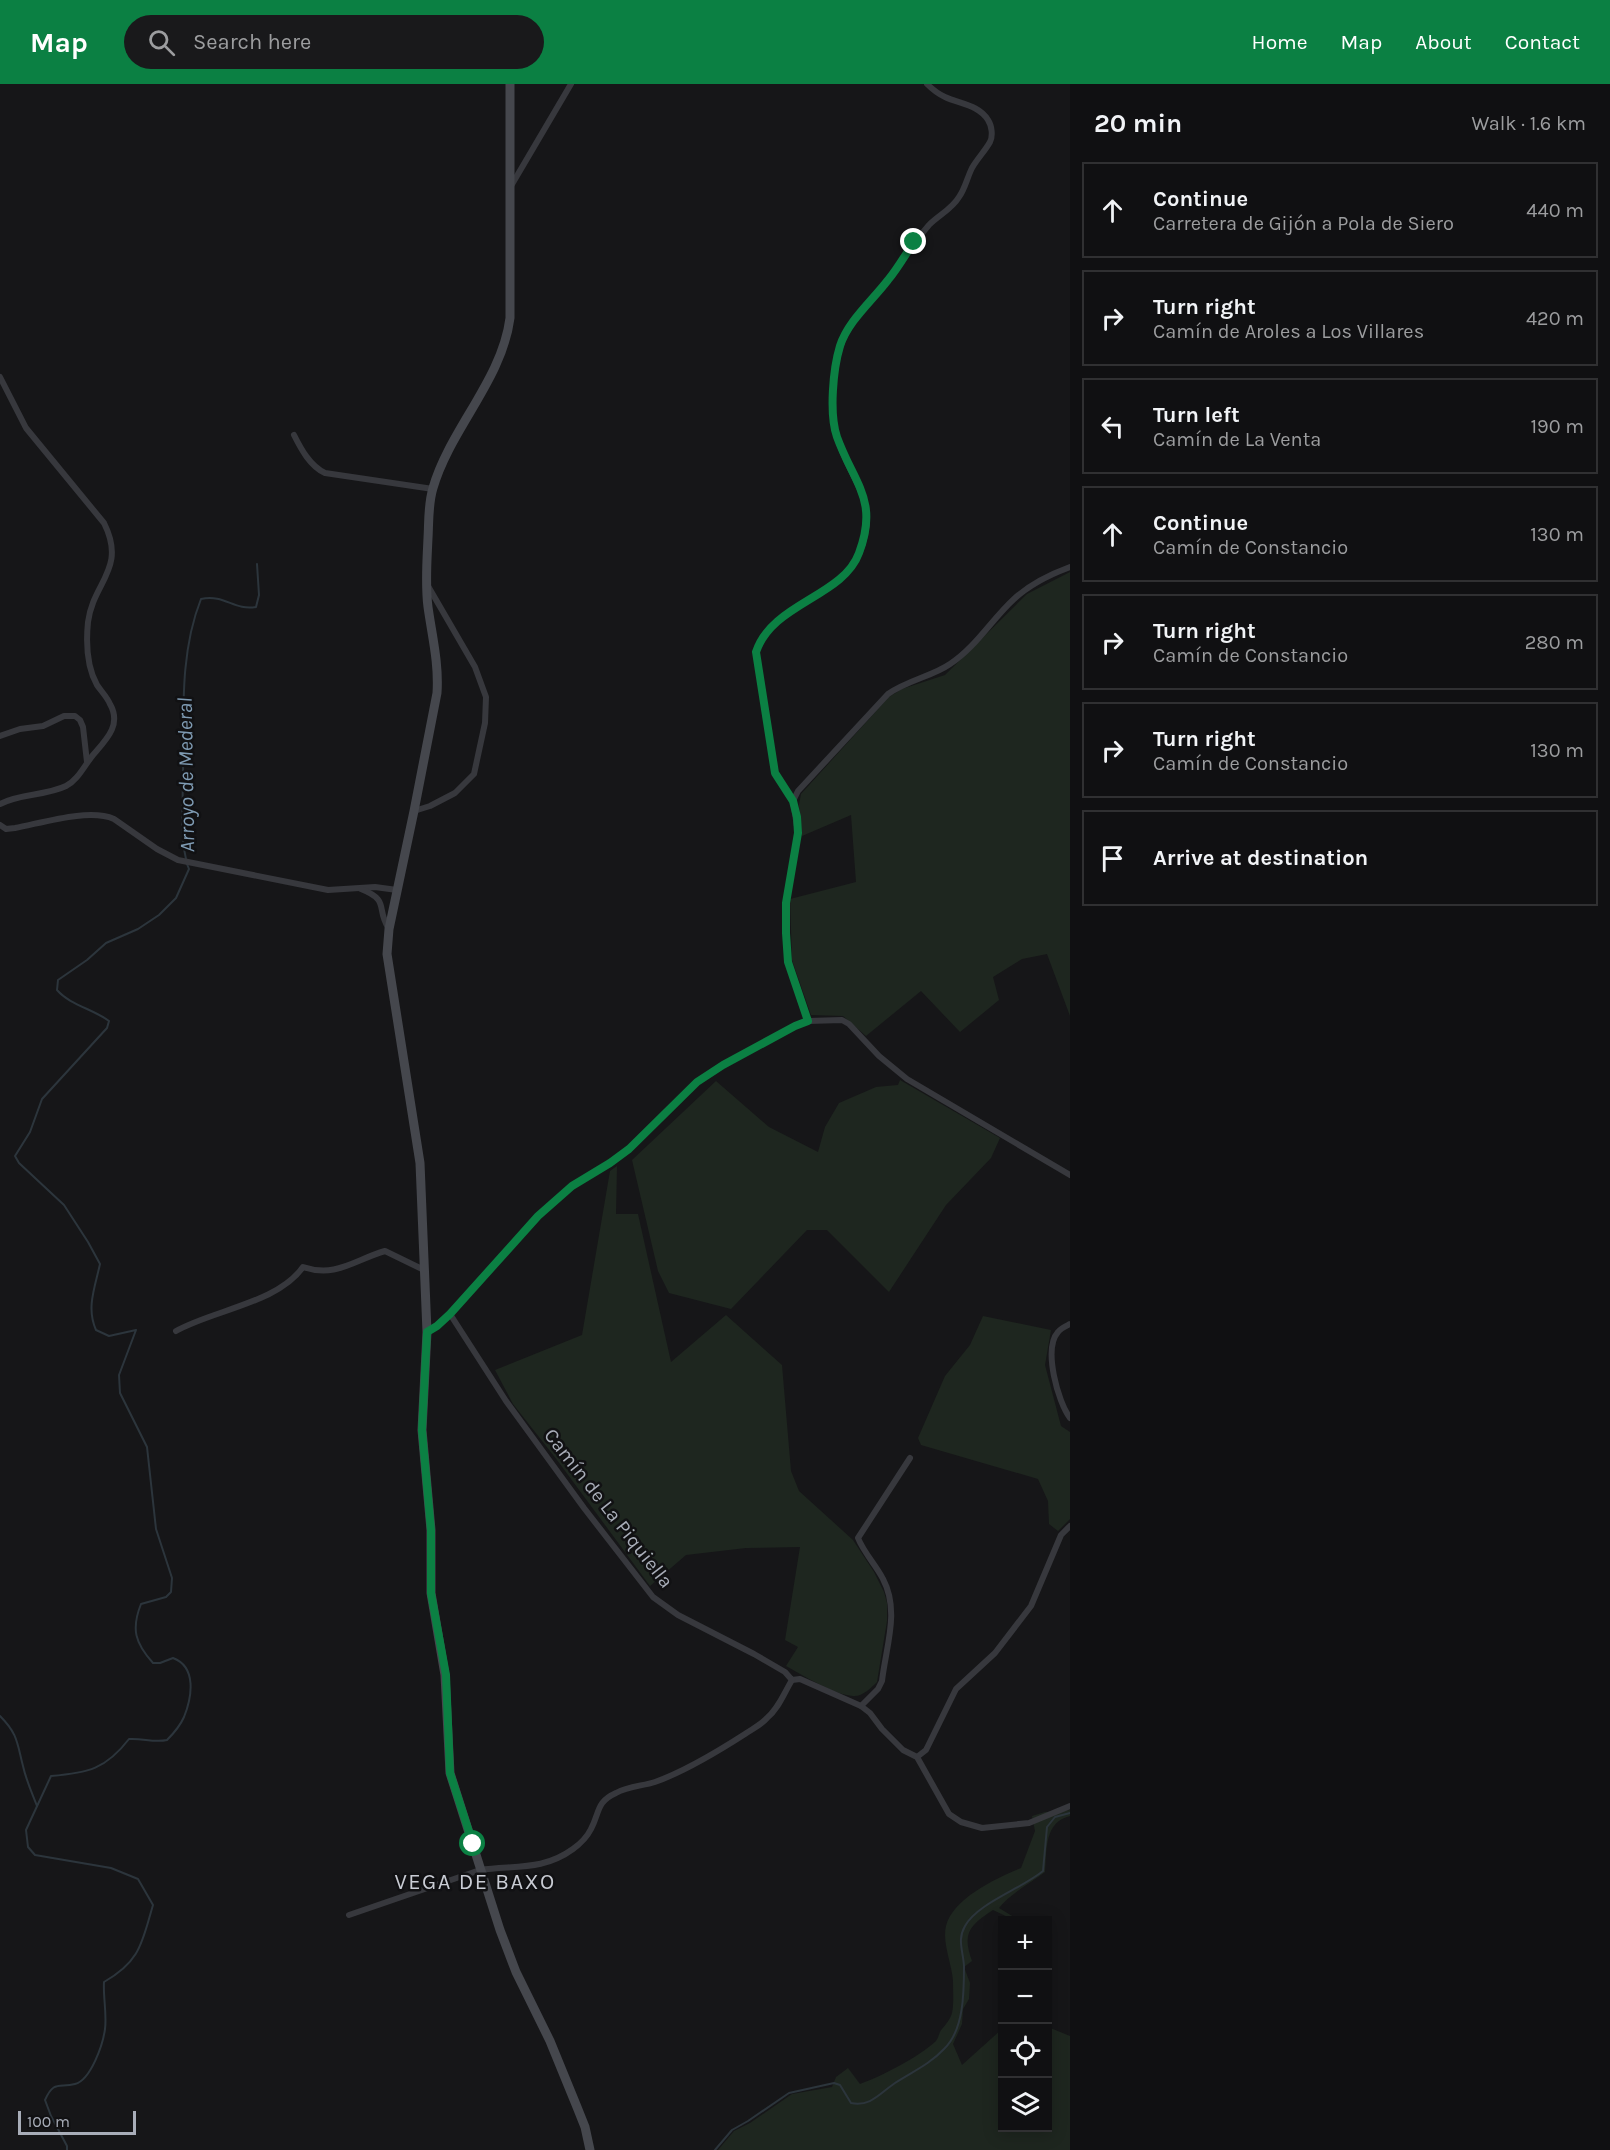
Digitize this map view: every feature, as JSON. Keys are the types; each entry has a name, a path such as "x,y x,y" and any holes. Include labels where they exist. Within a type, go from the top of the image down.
{"street":[{"path":"510,84 512,186 509,330 495,366 446,455 432,489 426,583 438,674 431,729 388,929 387,954 420,1162 427,1332 422,1430 431,1530 431,1593 446,1675 450,1773 480,1870 516,1972 550,2041 585,2127 590,2150"},
{"path":"512,186 571,84"},
{"path":"808,1021 788,962 786,903 798,833 793,801 775,773 756,652 760,639 771,627 836,581 848,570 858,555 866,531 868,515 865,499 836,434 833,377 841,344 860,313 888,280 914,242 960,197 973,166 990,141 992,132 988,120 976,108 944,97 927,84"},
{"path":"0,377 26,428 104,523 110,535 113,552 111,564 92,605 88,623 88,652 97,684 114,713 111,734 78,776 68,785 57,790 11,798 0,804"},
{"path":"294,435 303,453 319,470 325,473 432,489"},
{"path":"793,801 798,790 888,694 902,684 949,665 968,649 1025,590 1070,567"},
{"path":"414,811 430,806 455,793 474,774 485,723 486,697 475,667 426,583"},
{"path":"0,736 20,729 43,726 64,716 75,716 83,727 87,762"},
{"path":"0,825 6,829 83,816 106,816 178,860 328,890 375,887 396,894"},
{"path":"358,888 380,899 383,918 388,929"},
{"path":"380,899 396,894"},
{"path":"427,1332 450,1314 538,1216 572,1186 629,1149 697,1082 733,1059 808,1021 842,1020 849,1024 879,1056 907,1078 1070,1175"},
{"path":"176,1331 277,1288 303,1267 324,1272 385,1251 424,1270"},
{"name":"Camín de La Piquiella","path":"450,1314 506,1401 653,1597 678,1615 770,1663 785,1672 792,1680 800,1679 861,1706 903,1750 916,1757 949,1814 961,1822 982,1828 1029,1823 1070,1806"},
{"path":"1070,1324 1058,1332 1051,1348 1061,1404 1070,1418"},
{"path":"861,1706 878,1689 882,1681 893,1603 886,1584 858,1539 910,1458"},
{"path":"916,1757 926,1750 956,1689 995,1653 1031,1606 1061,1535 1070,1526"},
{"path":"349,1915 480,1870 534,1866 560,1859 591,1830 601,1803 606,1798 617,1791 670,1776 740,1737 767,1719 792,1680"}],"shaded area":[{"path":"1070,572 1070,1016 1047,954 1022,959 993,977 999,1000 960,1032 921,991 866,1036 843,1016 811,1015 792,960 790,899 856,882 851,815 802,836 799,805 801,794 889,697 902,689 945,675 1027,594"},
{"path":"900,1080 1000,1138 991,1158 946,1205 889,1292 827,1230 807,1230 731,1309 669,1293 658,1271 632,1160 716,1081 769,1127 818,1152 825,1127 839,1103 876,1087 898,1085"},
{"path":"617,1166 616,1214 638,1214 671,1362 726,1315 782,1365 791,1471 799,1491 853,1540 874,1572 887,1603 887,1621 877,1682 863,1694 853,1696 837,1692 786,1666 798,1647 785,1640 800,1547 746,1548 686,1555 650,1586 513,1404 495,1370 582,1335 610,1171"},
{"path":"983,1316 1051,1330 1045,1365 1061,1426 1070,1432 1070,1519 1058,1531 1049,1524 1048,1501 1038,1479 921,1445 918,1438 945,1376 970,1345"},
{"path":"1070,1810 1070,1816 1055,1824 1051,1831 1045,1872 1015,1893 999,1908 1012,1916 1006,1916 993,1910 978,1921 970,1931 968,1943 972,1961 964,1967 970,1983 969,1999 963,2009 962,2024 953,2044 962,2065 998,2033 998,2132 1052,2132 1052,2029 1070,2036 1070,2150 718,2150 734,2131 750,2123 792,2094 832,2087 836,2077 848,2068 860,2084 900,2065 936,2041 953,2009 953,1981 945,1939 950,1916 966,1898 977,1890 1021,1868 1035,1831 1032,1816 1045,1812"}],"waterway":[{"name":"Arroyo de Mederal","path":"186,859 182,828 183,709 186,664 194,620 201,599 217,599 242,607 256,607 259,595 257,564"},
{"name":"Arroyo de Mederal","path":"67,2150 45,2100 54,2087 75,2084 81,2081 91,2069 99,2052 105,2029 104,1982 133,1958 142,1940 153,1905 138,1879 111,1868 35,1855 28,1847 26,1830 51,1776 95,1768 112,1757 129,1739 167,1740 184,1717 191,1683 186,1668 181,1662 173,1658 153,1663 142,1649 136,1635 136,1621 141,1604 166,1597 171,1592 172,1578 156,1529 147,1447 120,1393 119,1375 136,1330 109,1336 96,1330 92,1306 100,1264 64,1205 19,1163 15,1156 30,1132 42,1099 107,1028 109,1021 62,995 57,990 58,980 87,960 106,943 138,929 159,915 176,898 189,869 187,864"},
{"path":"0,1716 16,1739 37,1806"},
{"path":"715,2150 732,2130 789,2093 834,2083 840,2085 851,2103 864,2103 875,2098 939,2054 956,2032 962,2010 964,1966 961,1941 965,1926 980,1910 1043,1871 1047,1827 1055,1817 1070,1813"}],"district":[{"name":"VEGA DE BAXO","path":"475,1881"}],"route":[{"path":"473,1844 450,1773 446,1675 431,1593 431,1530 422,1430 427,1332 450,1314 538,1216 572,1186 629,1149 697,1082 723,1065 808,1021 788,962 786,933 786,903 798,833 797,817 793,801 775,773 756,652 760,639 771,627 836,581 848,570 858,555 866,531 868,515 865,499 836,434 834,369 845,335 896,270 914,242"}]}
